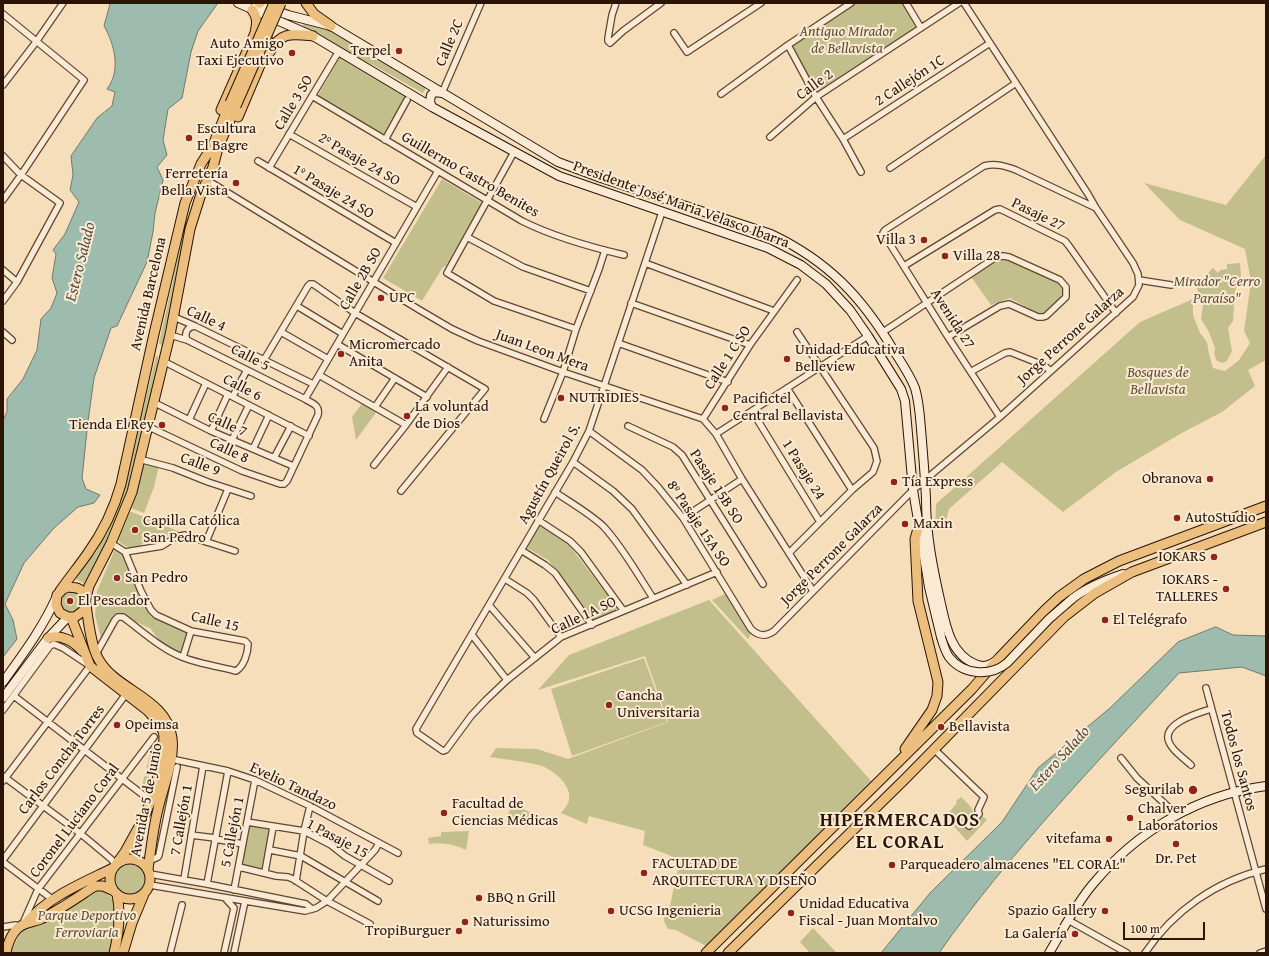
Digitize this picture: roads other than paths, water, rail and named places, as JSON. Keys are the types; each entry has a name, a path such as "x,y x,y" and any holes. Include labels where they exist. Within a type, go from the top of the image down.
{"main road":[{"path":"201,164 207,142 251,40 257,22 255,5 238,3"},
{"name":"Avenida Barcelona","path":"86,600 89,586 111,543 132,492 168,345 190,229 196,209 213,167 233,105 274,3"},
{"name":"Avenida Barcelona","path":"3,682 35,638 59,594 88,554 111,514 117,498 185,203 201,164 233,105 281,3"},
{"path":"306,3 314,14 331,26"},
{"name":"Presidente José Maria Velasco Ibarra","path":"255,5 331,26 558,162 601,178 771,234 820,262 844,283 866,308 883,332 914,387 918,405 926,479 926,500 930,548 938,591 949,635 959,653 967,660 977,665 988,666 999,658"},
{"name":"Presidente José Maria Velasco Ibarra","path":"255,5 314,36 432,107 558,176 768,248 801,265 816,276 839,297 868,336 901,389 905,401 913,490 929,587 941,637 948,655 958,665 972,671 981,672 991,672 1002,667 1072,598 1090,587 1106,580 1132,572"},
{"path":"213,167 223,151 269,44 267,38 261,34 251,40"},
{"path":"254,81 278,39 284,36 314,36"},
{"path":"416,97 423,96 426,93 427,86 425,82"},
{"path":"432,107 430,102 431,95 437,92 442,92"},
{"path":"598,190 604,187 601,178"},
{"path":"154,334 154,342 157,347 162,348 168,345"},
{"path":"150,356 155,351 162,354 161,371"},
{"path":"706,953 892,770 972,689 999,658 1059,597 1093,573 1126,558 1266,506"},
{"path":"728,953 934,749 1064,617 1095,593 1132,572 1266,522"},
{"path":"892,770 926,721 935,703 938,690 937,674 918,601 915,539 919,525"},
{"path":"68,587 81,590 86,600 83,611 75,617 70,617 60,613 56,600 59,594 68,587"},
{"name":"Avenida 5 de Junio","path":"86,600 88,622 96,654 104,667 161,713 170,728 173,748 155,825 149,868"},
{"path":"3,698 48,638 70,617"},
{"name":"Avenida 5 de Junio","path":"5,949 14,932 52,899 115,865 135,835 151,801 163,758 165,741 163,731 154,716 90,666 70,617"},
{"path":"48,638 54,636 66,639 76,644 84,653"},
{"path":"1049,953 1068,920 1093,884 1123,853 1156,826 1177,814 1214,798 1234,792 1266,786"},
{"path":"114,953 120,924 115,893 110,880 115,865 123,860 134,859 149,868 150,885 144,894 132,924 124,951"},
{"path":"23,925 41,919 96,886 103,886 122,898 133,899 144,894"},
{"path":"1053,953 1059,936"}],"street":[{"path":"3,85 36,42 63,3"},
{"name":"Calle 2C","path":"442,92 481,3"},
{"path":"616,3 612,15 608,38 609,42 612,42 623,31 661,3"},
{"path":"674,33 687,52 761,3"},
{"path":"721,94 788,45 851,3"},
{"path":"906,3 921,28"},
{"name":"Calle 2","path":"770,137 816,97 959,3"},
{"name":"Jorge Perrone Galarza","path":"774,631 913,490 1000,417 1136,294 1139,280 1133,263 964,3"},
{"path":"3,14 84,80 22,174 3,200"},
{"name":"2 Callejón 1C","path":"843,139 990,43"},
{"path":"788,45 816,97 843,139 861,172"},
{"name":"Calle 3 SO","path":"269,168 339,51"},
{"path":"890,168 1016,83"},
{"name":"Guillermo Castro Benites","path":"312,96 522,221 540,230 624,255"},
{"path":"385,140 407,100"},
{"name":"2º Pasaje 24 SO","path":"289,134 417,207"},
{"path":"514,152 448,273 494,301 576,329"},
{"path":"3,156 22,174 60,203 17,282 3,301"},
{"name":"1º Pasaje 24 SO","path":"258,161 396,243"},
{"name":"Avenida 27","path":"1000,417 883,233 885,230 984,166 992,164 1006,166 1016,170 1096,208"},
{"name":"Calle 2B SO","path":"305,399 438,171"},
{"name":"Juan Leon Mera","path":"207,180 452,329 478,341 563,372 703,419"},
{"name":"Pasaje 27","path":"904,266 995,210 1000,209 1065,241 1116,313"},
{"name":"Agustín Queirol S.","path":"449,747 446,750 443,750 420,736 416,729 522,550 573,462 589,431 662,212"},
{"path":"467,237 523,268 591,291"},
{"path":"544,419 563,372 576,329 605,250"},
{"path":"883,332 996,257 1009,257 1060,280 1066,287 1066,297 1046,316 1038,317 1009,304 1004,304 948,336"},
{"path":"645,264 774,311"},
{"path":"3,270 17,282"},
{"name":"Calle 1 C SO","path":"703,419 728,382 750,345 797,280"},
{"path":"1139,280 1171,285"},
{"path":"264,360 308,286 313,284 355,313 485,389 401,491"},
{"path":"631,303 750,345"},
{"path":"296,306 343,334"},
{"name":"Calle 4","path":"174,317 313,384"},
{"path":"187,340 186,330 195,326"},
{"path":"3,332 12,340"},
{"path":"281,332 328,359"},
{"path":"789,553 852,490 873,472 877,461 874,448 797,332"},
{"name":"Calle 5","path":"170,334 187,340 305,399 318,407"},
{"path":"716,434 868,336"},
{"path":"618,343 728,382"},
{"path":"337,344 427,397"},
{"path":"972,371 1005,352 1010,352 1043,365 1051,371"},
{"name":"Calle 6","path":"163,361 309,436"},
{"path":"374,465 406,426 448,367"},
{"path":"210,431 247,370"},
{"path":"319,375 406,426"},
{"path":"375,407 395,378"},
{"path":"189,420 206,383"},
{"path":"787,388 852,490"},
{"name":"Calle 7","path":"153,402 210,431 294,466"},
{"path":"232,440 249,405"},
{"name":"Calle 8","path":"147,426 242,471 284,484 287,481 309,436 318,415 318,407"},
{"name":"1 Pasaje 24","path":"752,411 820,522"},
{"path":"253,449 269,415"},
{"path":"703,419 716,434 742,479 813,591"},
{"path":"274,458 291,426"},
{"name":"Pasaje 15B SO","path":"628,426 674,446 682,454 763,584"},
{"name":"8º Pasaje 15A SO","path":"589,431 642,470 658,487 682,518 754,632 764,636 774,631"},
{"name":"Calle 9","path":"139,459 173,468 251,496"},
{"path":"573,462 613,491 632,509 687,584"},
{"path":"682,518 742,479"},
{"path":"206,542 228,489"},
{"path":"555,492 588,514 602,526 614,539 653,598"},
{"path":"538,520 570,541 581,552 623,610"},
{"path":"111,543 125,552 162,546 176,537 186,535 235,551"},
{"path":"522,550 555,573 592,625"},
{"name":"Calle 15","path":"125,552 141,591 154,613 191,631 245,641 248,644 243,664 236,671 183,657"},
{"name":"Calle 1A SO","path":"449,747 471,716 486,700 507,680 561,637 717,572"},
{"path":"504,579 527,593 534,600 561,637"},
{"path":"489,605 535,658"},
{"path":"96,654 118,617 123,618 146,633 157,643 183,657 191,631"},
{"path":"472,635 507,680"},
{"path":"3,710 50,646 54,644 58,645 90,666 4,778 81,834 111,859 115,865"},
{"name":"Todos los Santos","path":"1206,688 1266,909"},
{"name":"Carlos Concha Torres","path":"3,861 126,694"},
{"path":"14,696 151,801"},
{"path":"1190,764 1171,746 1168,732 1181,720 1190,715 1211,709"},
{"name":"Coronel Luciano Coral","path":"23,925 38,889 154,737"},
{"path":"934,749 984,797 978,810 979,814 969,826"},
{"path":"1121,758 1137,778 1177,814"},
{"name":"Evelio Tandazo","path":"171,759 228,771 255,780 310,806 398,853"},
{"name":"7 Callejón 1","path":"184,879 203,766"},
{"path":"149,868 159,855 177,767"},
{"path":"207,884 228,771"},
{"name":"5 Callejón 1","path":"234,890 255,780"},
{"path":"296,881 304,831 310,806"},
{"name":"1 Pasaje 15","path":"247,822 304,831 331,845 345,856 389,881"},
{"path":"155,825 165,826"},
{"path":"265,872 274,827"},
{"path":"191,834 243,844"},
{"path":"150,885 305,911 316,908 327,901 362,865 379,843"},
{"path":"270,850 301,856 339,880 378,901"},
{"path":"3,861 52,899"},
{"path":"239,867 265,872 276,876 288,877 327,901 370,924"},
{"name":"Avenida 5 de Junio","path":"149,868 184,879 306,904 312,908"},
{"path":"1145,953 1162,931 1196,900 1225,884 1266,869"},
{"path":"224,953 234,908 225,898"},
{"path":"234,953 245,901"},
{"path":"170,953 182,905"},
{"path":"1068,920 1127,953"},
{"path":"3,927 12,924 23,925"},
{"path":"1260,953 1266,951"}],"water":[{"name":"Estero Salado","path":"218,3 198,31 191,52 182,98 168,109 163,140 167,155 157,167 163,180 155,213 147,262 117,326 111,328 94,378 82,478 86,489 100,495 94,503 78,507 54,528 24,563 5,604 13,620 17,639 3,657 3,421 7,411 7,399 23,379 37,350 41,319 51,308 57,293 52,278 56,254 53,250 65,234 79,202 70,190 73,175 71,156 97,118 112,106 115,92 107,89 114,74 115,58 111,41 104,26 110,4"},
{"name":"Estero Salado","path":"1216,627 1233,635 1266,636 1266,676 1242,667 1179,673 1054,809 1024,844 994,880 939,953 881,953 930,893 1002,822 1038,768 1110,708 1178,642"}],"place":[{"name":"Terpel","path":"399,51"},
{"name":"Auto Amigo Taxi Ejecutivo","path":"292,53"},
{"name":"Escultura El Bagre","path":"189,138"},
{"name":"Ferretería Bella Vista","path":"236,183"},
{"name":"Villa 3","path":"924,240"},
{"name":"Villa 28","path":"945,256"},
{"name":"UPC","path":"381,298"},
{"name":"Micromercado Anita","path":"341,354"},
{"name":"Unidad Educativa Belleview","path":"787,359"},
{"name":"NUTRIDIES","path":"561,398"},
{"name":"Pacifictel Central Bellavista","path":"725,408"},
{"name":"La voluntad de Dios","path":"407,416"},
{"name":"Tienda El Rey","path":"162,425"},
{"name":"Obranova","path":"1210,479"},
{"name":"Tía Express","path":"894,482"},
{"name":"AutoStudio","path":"1177,518"},
{"name":"Maxin","path":"905,524"},
{"name":"Capilla Católica San Pedro","path":"135,530"},
{"name":"IOKARS","path":"1214,557"},
{"name":"San Pedro","path":"117,578"},
{"name":"IOKARS - TALLERES","path":"1226,589"},
{"name":"El Pescador","path":"70,601"},
{"name":"El Telégrafo","path":"1105,620"},
{"name":"Cancha Universitaria","path":"609,705"},
{"name":"Opeimsa","path":"117,725"},
{"name":"Bellavista","path":"941,727"},
{"name":"Segurilab","path":"1193,790"},
{"name":"Facultad de Ciencias Médicas","path":"444,813"},
{"name":"Chalver Laboratorios","path":"1130,818"},
{"name":"vitefama","path":"1109,839"},
{"name":"Dr. Pet","path":"1176,844"},
{"name":"Parqueadero almacenes \"EL CORAL\"","path":"892,865"},
{"name":"FACULTAD DE ARQUITECTURA Y DISEÑO","path":"644,873"},
{"name":"BBQ n Grill","path":"479,898"},
{"name":"UCSG Ingenieria","path":"611,911"},
{"name":"Spazio Gallery","path":"1105,911"},
{"name":"Unidad Educativa Fiscal - Juan Montalvo","path":"791,913"},
{"name":"Naturissimo","path":"465,922"},
{"name":"TropiBurguer","path":"459,931"},
{"name":"La Galería","path":"1075,934"}],"district":[{"name":"HIPERMERCADOS EL CORAL","path":"900,832"}],"park label":[{"name":"Antiguo Mirador de Bellavista","path":"847,40"},
{"name":"Mirador \"Cerro Paraíso\"","path":"1217,290"},
{"name":"Bosques de Bellavista","path":"1158,382"},
{"name":"Parque Deportivo Ferroviaria","path":"87,924"}]}
